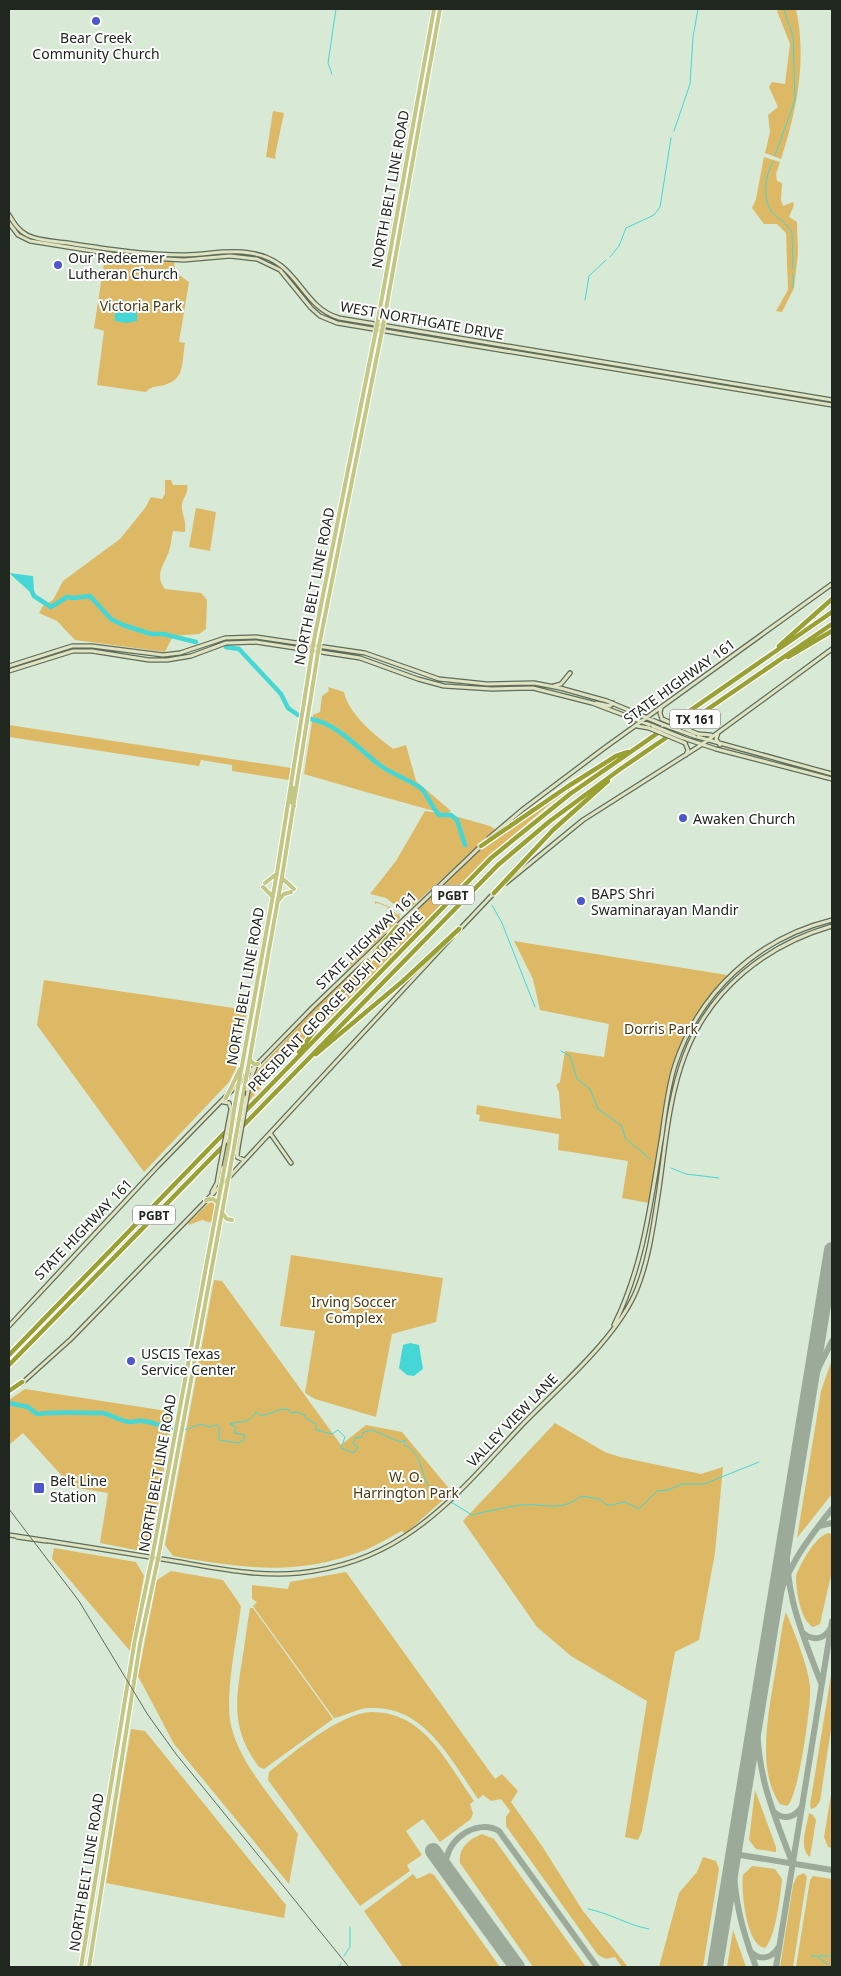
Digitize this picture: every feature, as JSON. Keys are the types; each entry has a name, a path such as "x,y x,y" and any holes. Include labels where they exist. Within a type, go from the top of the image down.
{"highway":[{"path":"766,658 832,598"},
{"name":"PRESIDENT GEORGE BUSH TURNPIKE","path":"9,1355 491,858 556,804 832,612"},
{"name":"PRESIDENT GEORGE BUSH TURNPIKE","path":"9,1365 485,876 536,832 619,770 832,624"},
{"path":"771,666 832,631"},
{"path":"481,846 616,756 634,750"},
{"path":"494,893 552,830 619,770"},
{"path":"292,1062 346,987 396,927"},
{"path":"301,1066 403,981 459,929"},
{"path":"9,1392 22,1382"}],"main road":[{"name":"NORTH BELT LINE ROAD","path":"81,1967 133,1649 152,1558 218,1203 277,873 312,650 388,272 434,9"},
{"name":"NORTH BELT LINE ROAD","path":"89,1967 140,1644 158,1559 229,1177 294,806 318,651 383,329 440,9"},
{"path":"432,20 438,21"},
{"path":"412,132 416,144"},
{"path":"408,154 414,154"},
{"name":"WEST NORTHGATE DRIVE","path":"9,215 21,231 41,241 129,252 184,255 235,251 258,254 270,258 288,270 320,308 340,318 377,328"},
{"name":"WEST NORTHGATE DRIVE","path":"9,224 21,237 130,257 184,260 230,256 256,259 280,270 316,312 338,324 455,338 832,400"},
{"path":"395,229 401,230"},
{"path":"268,263 270,258"},
{"path":"388,272 393,273"},
{"path":"300,294 305,291"},
{"path":"316,312 320,308"},
{"path":"338,324 340,318"},
{"name":"WEST NORTHGATE DRIVE","path":"383,329 433,340 832,405"},
{"path":"433,340 434,335"},
{"path":"454,343 455,338"},
{"path":"483,343 483,348"},
{"path":"758,393 759,388"},
{"path":"362,399 368,401"},
{"path":"356,432 362,433"},
{"path":"333,542 339,543"},
{"name":"STATE HIGHWAY 161","path":"9,1326 157,1167 247,1075 396,927 481,846 522,810 832,584"},
{"path":"324,586 330,587"},
{"path":"9,666 54,650 80,645 154,655 190,651 212,642 239,636 270,639 374,656 439,680 487,684 526,682 553,686 612,703 647,718 696,735 714,735"},
{"path":"270,639 270,644"},
{"path":"9,671 65,652 82,650 161,661 191,656 232,642 270,644 360,658 436,684 492,689 533,688 592,703 610,706 612,703"},
{"path":"195,649 197,654"},
{"path":"22,1382 71,1339 246,1160 494,893 576,826 701,745 832,649"},
{"path":"190,651 191,656"},
{"path":"553,686 561,684 570,673"},
{"path":"592,703 631,717 685,743 688,750 686,755"},
{"path":"662,707 660,713 662,719 706,741 832,779"},
{"path":"303,708 309,709"},
{"path":"631,717 634,724 633,728 651,727 701,745 832,774"},
{"path":"719,731 716,739 720,745"},
{"path":"291,787 293,788 291,801 294,806"},
{"path":"272,898 264,885 271,881 277,873"},
{"path":"277,905 281,897 292,890 285,883 282,876"},
{"name":"VALLEY VIEW LANE","path":"612,1330 630,1290 641,1258 671,1080 680,1051 693,1025 724,982 756,954 799,931 832,920"},
{"name":"VALLEY VIEW LANE","path":"9,1535 253,1574 280,1574 337,1566 377,1551 415,1529 442,1507 612,1330 631,1302 646,1262 677,1081 686,1053 698,1028 720,996 752,964 792,941 832,926"},
{"path":"252,1012 258,1013"},
{"path":"246,1160 237,1157 250,1077 258,1064 253,1064 250,1059"},
{"path":"211,1195 218,1183 231,1108 229,1103 224,1100 243,1060"},
{"path":"270,1133 291,1163"},
{"path":"206,1200 214,1199 218,1203"},
{"path":"222,1212 225,1218 232,1220"},
{"path":"109,1802 115,1803"}],"green space":[{"path":"781,9 796,9 801,47 796,103 781,159 765,153 770,132 768,115 778,107 769,87 772,82 785,84 790,44 777,11"},
{"path":"273,111 284,113 276,159 266,157"},
{"path":"764,157 780,162 776,174 777,181 782,183 781,200 783,206 793,202 794,205 789,217 797,222 798,253 794,288 782,312 776,311 788,290 786,233 777,224 764,224 752,208 756,199"},
{"name":"Victoria Park","path":"105,256 174,262 175,272 189,282 179,342 185,343 181,371 168,384 149,389 146,392 97,385 104,331 94,328"},
{"path":"165,480 171,480 173,485 187,485 187,493 182,504 185,532 173,531 169,550 160,572 160,580 165,589 201,593 207,600 206,629 199,634 173,636 165,652 75,640 57,621 39,613 43,606 53,600 63,581 120,539 145,508 151,497 162,499 165,494"},
{"path":"196,508 216,512 210,551 189,547"},
{"path":"328,687 344,692 351,709 357,716 371,731 393,749 406,745 416,781 451,811 447,814 490,826 496,830 408,910 403,911 386,898 370,894 396,861 425,811 445,814 304,774 313,715 320,712 322,696 329,691"},
{"path":"9,725 291,768 289,780 232,771 232,765 201,760 199,766 9,737"},
{"path":"599,769 551,803 489,856 315,1033 354,980 412,915 482,848 547,802"},
{"path":"375,901 390,907 397,915 399,913 400,919 347,970 342,971 388,924 386,922 393,914 390,908 387,909 388,907 375,904"},
{"name":"Dorris Park","path":"514,941 727,975 694,1019 673,1065 649,1203 622,1198 628,1161 558,1150 559,1134 479,1121 480,1115 476,1114 477,1105 561,1119 559,1092 556,1085 560,1082 565,1051 604,1057 609,1024 540,1010 533,979"},
{"path":"364,962 311,1032 248,1102 254,1074 318,1005"},
{"path":"44,980 247,1010 237,1066 229,1082 144,1172 37,1025"},
{"path":"211,1201 215,1203 212,1223 202,1220 189,1225 188,1223"},
{"name":"Irving Soccer Complex","path":"291,1255 443,1278 436,1322 392,1334 376,1417 315,1399 305,1393 315,1331 280,1326"},
{"name":"W. O. Harrington Park","path":"214,1280 222,1281 341,1445 366,1425 402,1432 452,1492 405,1534 402,1531 370,1548 340,1559 293,1567 269,1568 223,1564 173,1556 165,1545"},
{"path":"832,1359 832,1494 797,1538 821,1391"},
{"path":"25,1389 173,1412 152,1542 141,1551 100,1543 108,1493 72,1487 23,1433 9,1445 9,1400"},
{"path":"555,1423 605,1452 620,1457 701,1474 723,1467 715,1553 699,1640 675,1652 642,1831 638,1840 625,1837 647,1701 571,1656 537,1627 463,1521"},
{"path":"825,1534 832,1534 832,1571 820,1624 813,1627 802,1611 796,1576 805,1557 815,1543"},
{"path":"54,1548 136,1562 144,1576 130,1651 52,1559"},
{"path":"171,1571 223,1580 241,1606 229,1693 230,1720 240,1750 248,1765 298,1834 289,1884 174,1744 138,1676 157,1580"},
{"path":"346,1572 495,1779 502,1774 518,1791 511,1802 542,1846 583,1911 628,1967 622,1967 615,1957 606,1959 598,1955 506,1826 506,1817 510,1811 501,1799 491,1801 483,1795 478,1799 458,1768 435,1738 421,1725 406,1716 390,1709 371,1708 361,1709 334,1718 253,1606 257,1602 252,1599 252,1585 288,1589 290,1582"},
{"path":"250,1608 253,1608 333,1719 264,1769 259,1767 250,1754 240,1729 238,1717 238,1691"},
{"path":"786,1612 804,1659 810,1686 807,1729 800,1770 796,1787 787,1806 780,1804 772,1789 766,1754 768,1715"},
{"path":"832,1669 832,1723 820,1801 816,1807 811,1809 810,1805"},
{"path":"371,1712 390,1714 406,1720 420,1730 444,1756 474,1801 470,1804 473,1813 471,1819 440,1842 423,1819 406,1831 422,1855 407,1865 410,1871 360,1906 268,1780 269,1772 317,1735 345,1719"},
{"path":"131,1729 145,1731 286,1905 284,1918 106,1883"},
{"path":"832,1788 832,1848 828,1847 824,1837"},
{"path":"755,1790 776,1847 776,1852 756,1849 749,1840"},
{"path":"809,1813 816,1820 810,1857 804,1848 805,1830"},
{"path":"482,1834 494,1839 586,1967 533,1967 460,1863 461,1853 465,1845"},
{"path":"703,1857 716,1861 719,1869 703,1967 659,1967 679,1893 697,1872"},
{"path":"752,1866 775,1869 782,1879 775,1926 769,1943 765,1948 759,1945 753,1938 744,1904 743,1875"},
{"path":"430,1873 434,1875 500,1967 403,1967 364,1911 413,1874 417,1879"},
{"path":"804,1873 807,1877 793,1967 780,1967 793,1885 797,1876"},
{"path":"813,1876 832,1879 832,1967 796,1967 810,1880"},
{"path":"733,1930 746,1967 727,1967"}],"water":[{"path":"123,300 137,311 137,321 126,323 115,321 114,301"},
{"path":"9,573 33,576 34,591 31,592 40,598 39,600"},
{"path":"410,1343 419,1345 423,1369 414,1376 407,1375 399,1368 403,1345"}],"waterway":[{"path":"332,74 328,63 336,9"},
{"path":"674,131 690,84 693,37 698,9"},
{"path":"775,155 795,100 793,36 784,10"},
{"path":"610,257 619,246 626,228 654,215 660,207 671,138"},
{"path":"773,162 767,180 767,201 772,212 792,232 793,269"},
{"path":"585,300 589,276 606,260"},
{"path":"793,274 793,287"},
{"path":"30,587 34,596 51,607 67,597 90,596 111,619 123,625 151,634 163,634 196,642"},
{"path":"226,647 239,649 281,694 288,708 298,715"},
{"path":"311,719 331,726 381,766 422,789 439,815 451,815 457,820 465,845"},
{"path":"492,905 502,923 535,1007"},
{"path":"561,1051 570,1056 577,1079 590,1089 598,1109 622,1126 625,1138 650,1159"},
{"path":"671,1168 686,1174 719,1178"},
{"path":"9,1403 28,1407 37,1414 61,1412 102,1413 127,1422 143,1421 173,1428"},
{"path":"184,1430 201,1424 209,1427 217,1425 219,1427 219,1440 238,1443 243,1441 245,1435 234,1433 236,1427 230,1424 247,1421 256,1412 262,1416 282,1409 289,1410 291,1413 296,1412 305,1415 306,1418 316,1424 316,1430 332,1434 338,1430 345,1437 341,1448 354,1453 358,1447 353,1444 356,1437 361,1438 364,1432 372,1430 400,1442 405,1440 404,1445 411,1449 419,1460 429,1487 434,1493 441,1492 447,1498"},
{"path":"451,1502 472,1515 522,1505 559,1506 581,1496 600,1499 609,1505 625,1502 639,1509 657,1491 668,1490 682,1484 704,1484 759,1462"},
{"path":"588,1909 649,1929"},
{"path":"344,1956 350,1947 350,1927"},
{"path":"811,1956 832,1956"},
{"path":"818,1957 830,1967"},
{"path":"339,1967 341,1963"}],"taxiway":[{"path":"826,1286 832,1270"},
{"path":"809,1393 832,1341"},
{"path":"773,1615 796,1558 832,1509"},
{"path":"819,1526 832,1523"},
{"path":"787,1526 786,1548 794,1607 821,1683"},
{"path":"776,1967 832,1621"},
{"path":"803,1633 810,1637 818,1638 830,1629"},
{"path":"757,1712 757,1734 762,1772 771,1806 792,1862"},
{"path":"774,1812 777,1815 788,1817 795,1814 801,1808"},
{"path":"446,1869 446,1859 449,1850 462,1835 480,1827 499,1831 597,1967"},
{"path":"734,1854 832,1870"},
{"path":"733,1856 739,1913 756,1967"},
{"path":"750,1951 757,1956 765,1957 772,1955 778,1948"}],"runway":[{"path":"715,1967 832,1250"},
{"path":"433,1851 517,1967"}],"tram line":[{"path":"9,1509 79,1601 148,1715 176,1754 349,1967"}],"place":[{"name":"Bear Creek Community Church","path":"96,21"},
{"name":"Our Redeemer Lutheran Church","path":"58,265"},
{"name":"Awaken Church","path":"683,818"},
{"name":"BAPS Shri Swaminarayan Mandir","path":"581,901"},
{"name":"USCIS Texas Service Center","path":"131,1361"},
{"name":"Belt Line Station","path":"39,1488"}]}
